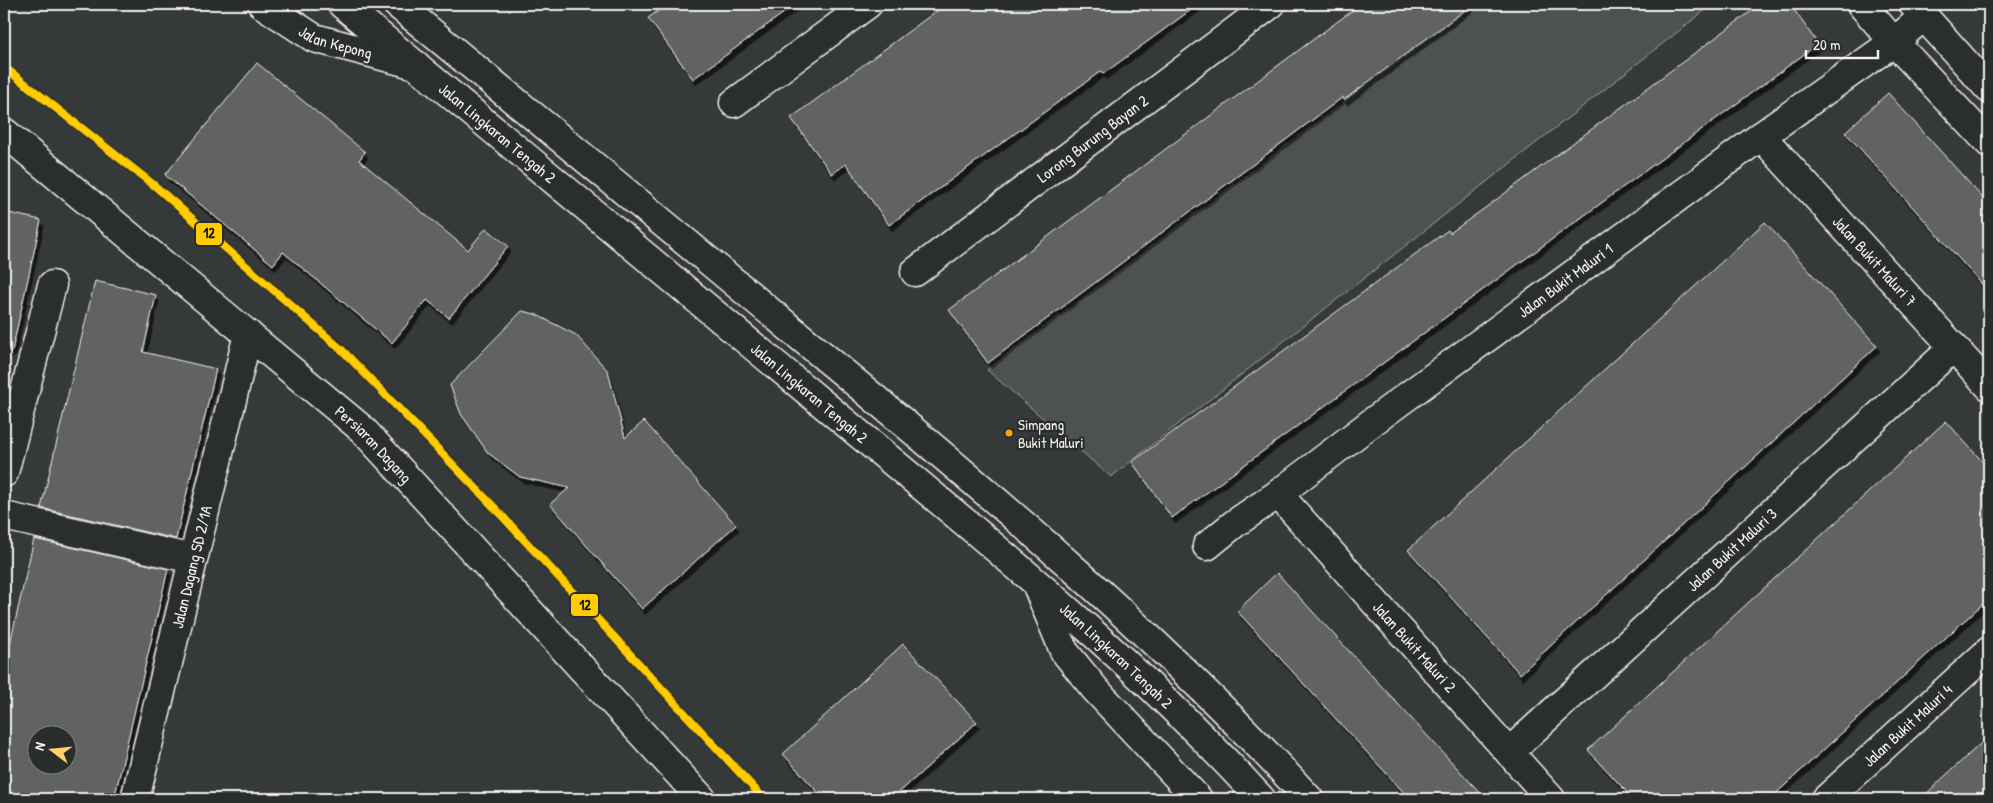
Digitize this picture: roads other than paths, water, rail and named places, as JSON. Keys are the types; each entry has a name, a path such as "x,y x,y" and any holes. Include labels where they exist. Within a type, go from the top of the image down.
{"main road":[{"name":"Jalan Kepong","path":"262,4 314,38 416,65"},
{"name":"Jalan Lingkaran Tengah 2","path":"342,4 1035,580 1156,694 1261,799"},
{"path":"397,4 961,470 1170,658 1257,742 1309,799"},
{"path":"408,4 436,36"},
{"path":"734,103 868,4"},
{"name":"Lorong Burung Bayan 2","path":"915,272 1271,4"},
{"path":"1861,4 1989,143"},
{"path":"1919,10 1989,89"},
{"name":"Jalan Bukit Maluri 1","path":"1207,546 1234,524 1278,494 1375,420 1761,136 1894,42 1919,10"},
{"name":"Persiaran Dagang","path":"4,132 362,429 702,799"},
{"name":"Jalan Bukit Maluri 7","path":"1761,136 1989,386"},
{"path":"4,471 52,285"},
{"name":"Jalan Dagang SD 2/1A","path":"135,799 248,334"},
{"name":"Jalan Bukit Maluri 3","path":"1509,752 1954,348"},
{"name":"Jalan Bukit Maluri 2","path":"1278,494 1552,799"},
{"path":"4,516 193,559"},
{"path":"1035,580 1064,652 1095,689 1198,799"},
{"name":"Jalan Bukit Maluri 4","path":"1826,799 1989,651"}],"place":[{"name":"Simpang Bukit Maluri","path":"1009,433"}]}
